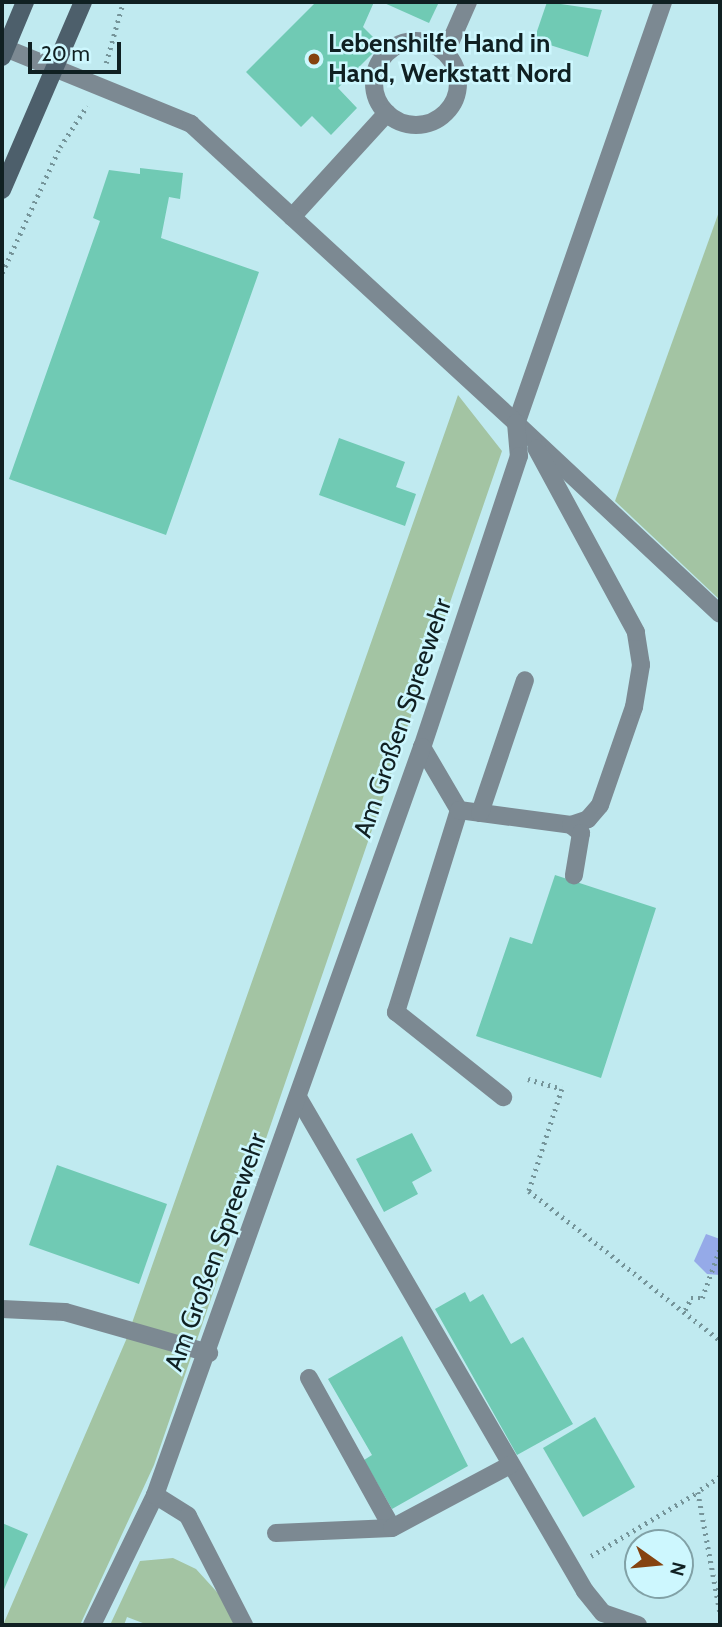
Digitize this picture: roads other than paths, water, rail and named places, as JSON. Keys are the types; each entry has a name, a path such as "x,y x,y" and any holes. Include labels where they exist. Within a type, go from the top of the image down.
{"main road":[{"path":"3,53 25,2"},
{"path":"2,190 83,2"}],"street":[{"path":"446,52 468,2"},
{"path":"516,423 663,2"},
{"path":"419,40 446,52 458,75 447,112 410,125 387,113 375,79 392,48 419,40"},
{"path":"3,53 54,70 191,124 531,436 720,614"},
{"path":"292,217 387,113"},
{"name":"Am Großen Spreewehr","path":"92,1625 155,1495 209,1353 299,1099 422,747 519,456 516,423"},
{"path":"531,436 618,591 636,632 641,665 600,805 571,825"},
{"path":"480,813 524,680"},
{"path":"422,747 459,810 396,1012 503,1097"},
{"path":"459,810 571,825 581,834 574,875"},
{"path":"299,1099 510,1465 572,1567 603,1613 638,1625"},
{"path":"2,1309 65,1312 209,1353"},
{"path":"309,1378 392,1528"},
{"path":"276,1533 392,1528 510,1465"},
{"path":"155,1495 188,1516 244,1625"}],"water":[{"path":"706,1234 720,1239 720,1275 707,1274 694,1261"}],"place":[{"name":"Lebenshilfe Hand in Hand, Werkstatt Nord","path":"314,59"}]}
